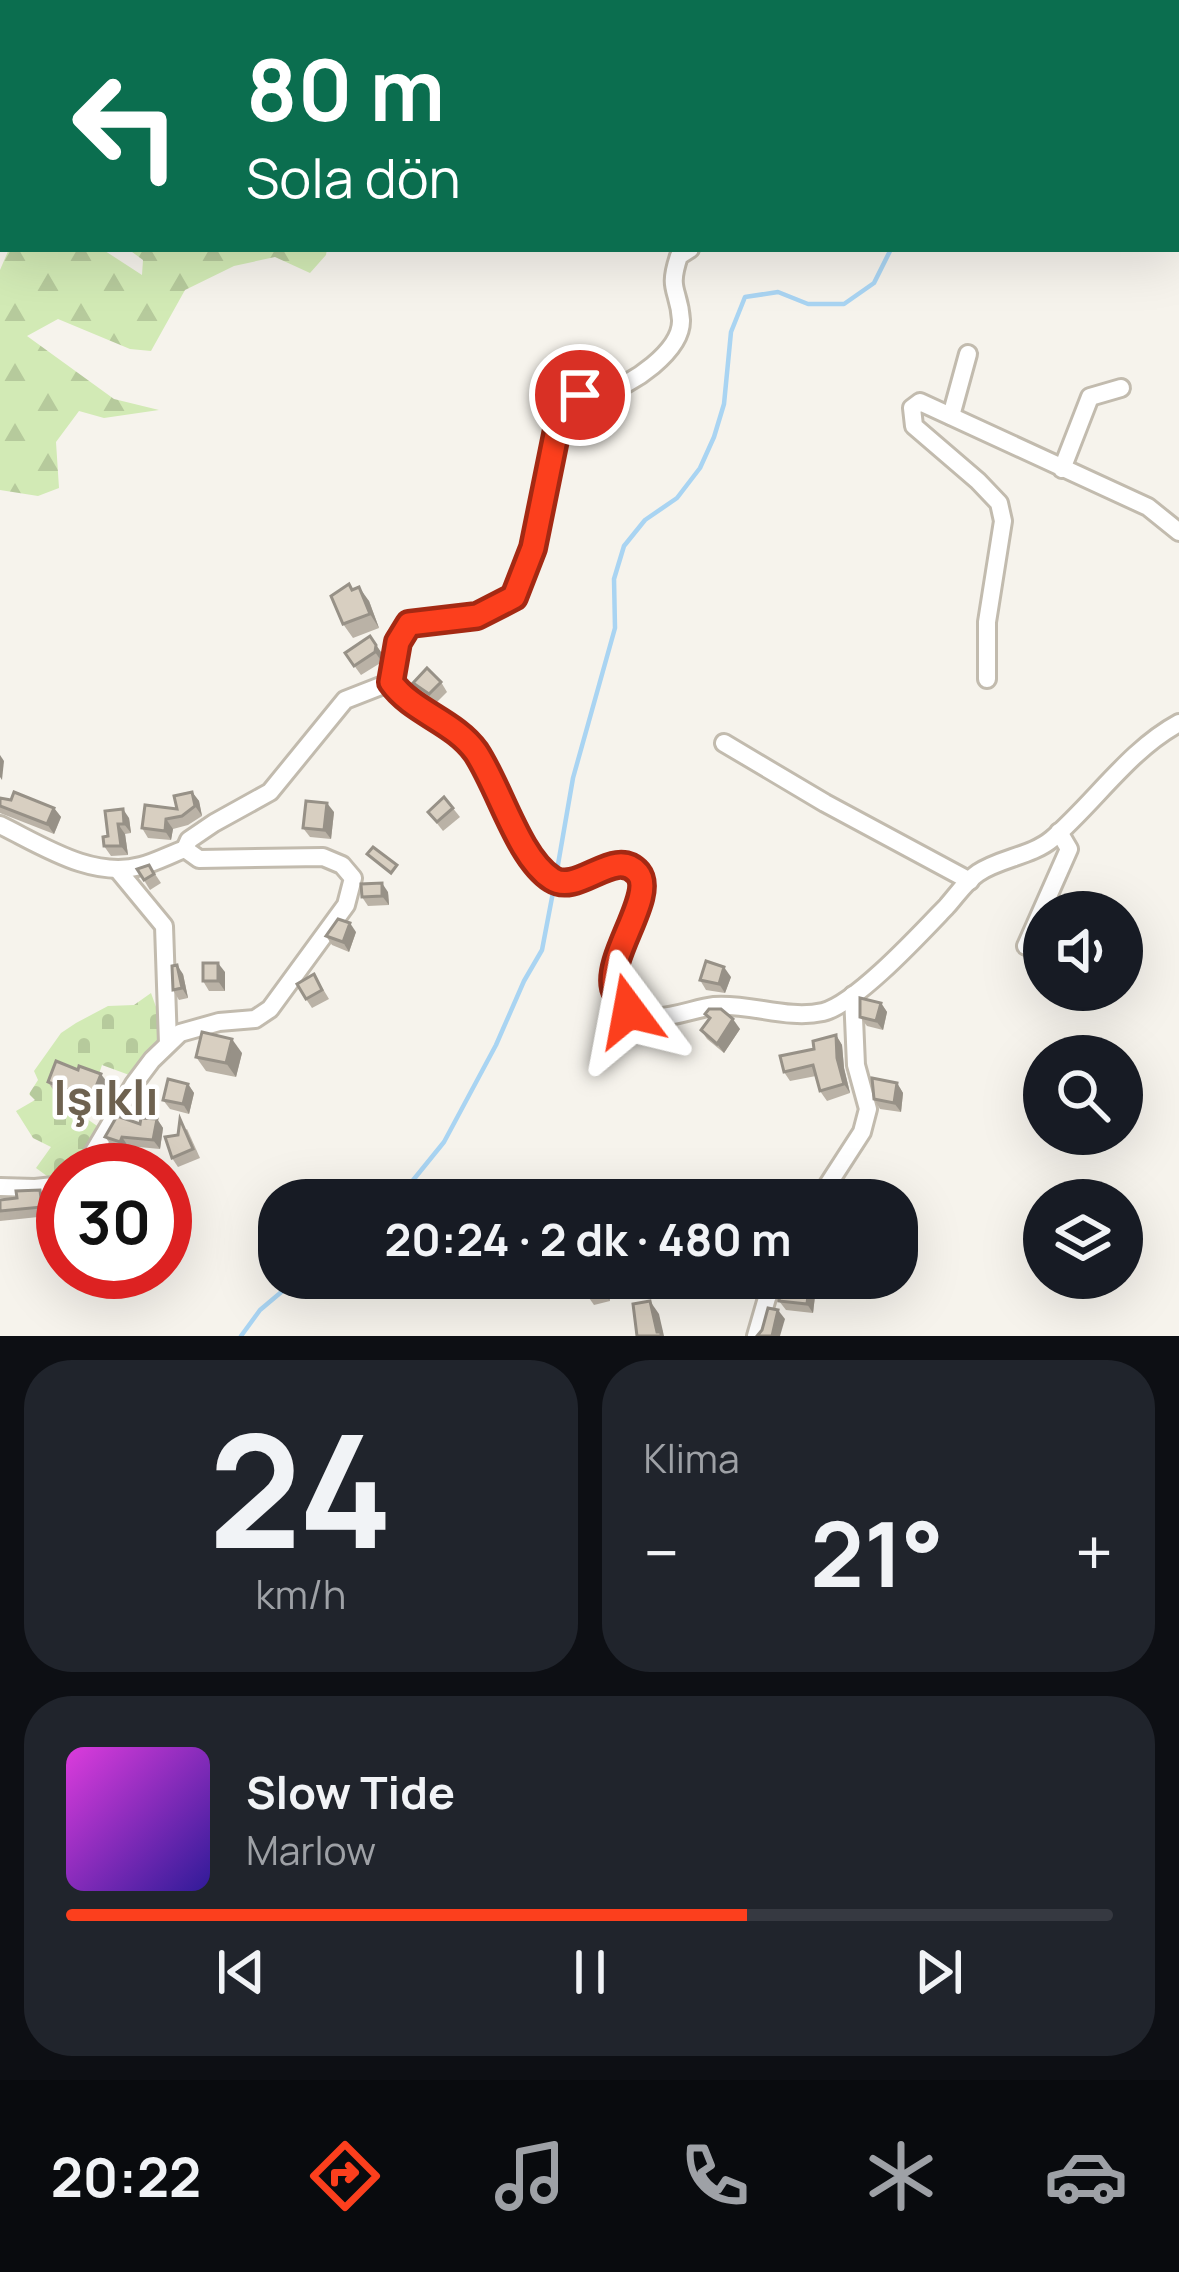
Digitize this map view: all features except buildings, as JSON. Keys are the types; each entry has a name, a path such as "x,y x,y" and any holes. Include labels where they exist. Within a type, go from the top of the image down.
{"street":[{"path":"685,252 673,274 682,326 670,350 624,384 566,400 561,410 533,548 514,597 477,616 409,624 398,642 391,682 399,694 456,731 475,750 535,866 557,884 573,883 610,867 628,866 637,872 641,897 613,968 614,990 629,1011 651,1018 719,1006 780,1013 821,1012 840,1005 976,874 1048,844 1145,746 1179,723"},
{"path":"951,416 968,354"},
{"path":"1062,469 1090,397 1120,388"},
{"path":"986,679 987,622 1003,521 999,503 914,426 911,409 920,402 1148,507 1179,532"},
{"path":"0,826 106,870 140,867 185,849 189,840 214,823 270,792 345,700 391,682"},
{"path":"724,743 970,881"},
{"path":"1051,891 1069,849 1060,832"},
{"path":"99,1143 134,1084 180,1033 219,1022 255,1019 270,1010 346,905 353,878 342,865 323,857 200,859 185,849"},
{"path":"117,869 164,926 168,1044"},
{"path":"832,1179 862,1132 868,1108 856,1065 853,995"},
{"path":"0,1187 36,1188"},
{"path":"756,1336 766,1299"}],"green space":[{"path":"8,252 107,252 142,275 143,260 132,252 326,252 310,273 275,257 234,266 185,290 151,351 130,349 58,319 27,336 114,399 159,410 104,418 79,411 56,442 59,488 38,496 0,490 0,270"},
{"path":"151,993 165,1032 132,1076 102,1065 98,1077 66,1068 54,1096 103,1130 95,1143 43,1143 33,1138 16,1111 35,1100 29,1094 38,1080 34,1071 61,1033 108,1006 134,1005"}],"waterway":[{"path":"556,876 573,778 615,628 614,579 624,546 645,520 677,498 700,468 724,404 731,332 745,297 778,292 808,304 844,304 874,283 890,252"},
{"path":"414,1179 444,1142 542,950 554,887"},
{"path":"241,1336 273,1299"}],"district":[{"name":"Işıklı","path":"106,1098"}],"route":[{"path":"580,395 566,400 561,410 533,548 514,597 477,616 409,624 398,642 391,682 399,694 456,731 475,750 535,866 557,884 573,883 610,867 628,866 637,872 641,897 613,968 614,990 629,1011"}]}
